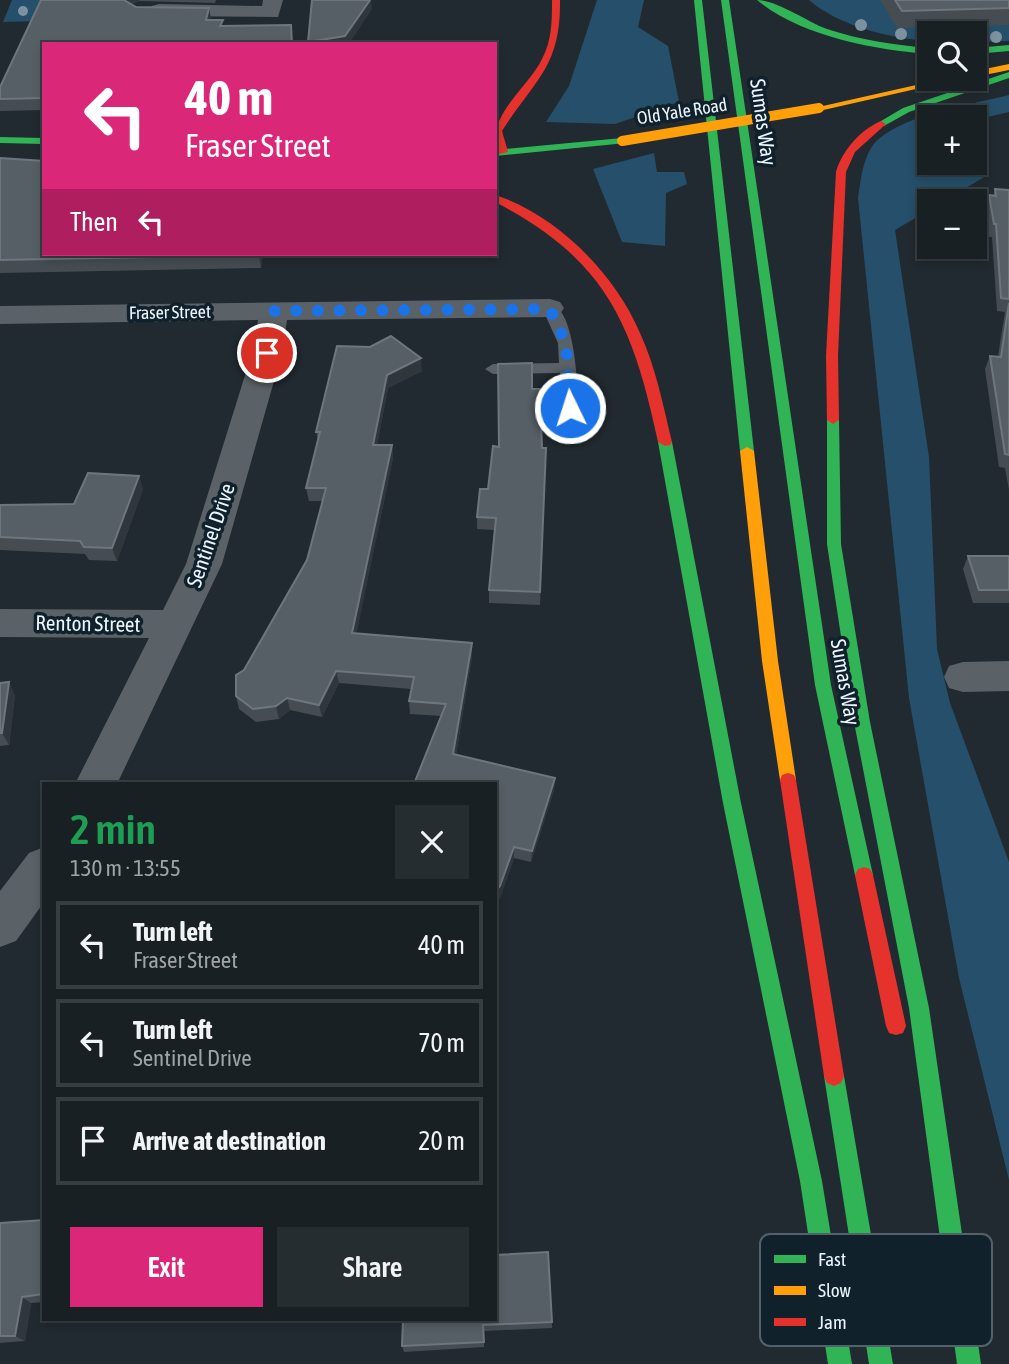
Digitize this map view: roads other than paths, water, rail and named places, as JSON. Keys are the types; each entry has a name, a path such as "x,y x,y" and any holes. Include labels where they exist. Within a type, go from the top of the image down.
{"main road":[{"path":"499,152 497,131 506,115 544,69 553,51 559,32 556,0"},
{"path":"698,0 770,660 860,1234"},
{"name":"Sumas Way","path":"725,0 824,685 898,1038"},
{"path":"761,0 813,30 884,47 917,50"},
{"path":"987,50 1009,48"},
{"path":"987,72 1009,67"},
{"path":"950,1234 919,1008 862,722 834,544 832,356 838,189 844,162 862,138 887,118 915,105 986,86 1009,75"},
{"name":"Old Yale Road","path":"499,152 622,141 819,108 917,87"},
{"path":"0,140 42,141"},
{"path":"497,199 550,230 589,265 628,319 653,387 732,803 811,1181 819,1234"},
{"path":"921,1147 940,1234"},
{"path":"837,1346 840,1364"},
{"path":"878,1346 881,1364"},
{"path":"964,1346 968,1364"},
{"path":"966,1346 968,1364"}],"street":[{"path":"139,10 271,13 273,0"},
{"name":"Fraser Street","path":"0,315 550,309"},
{"name":"Sentinel Drive","path":"97,782 204,564 267,353 274,311"},
{"name":"Renton Street","path":"0,623 176,624"},
{"path":"963,677 1009,676"},
{"path":"0,927 42,869"}],"lane":[{"path":"550,309 566,343 570,408"},
{"path":"493,369 568,368"}]}
